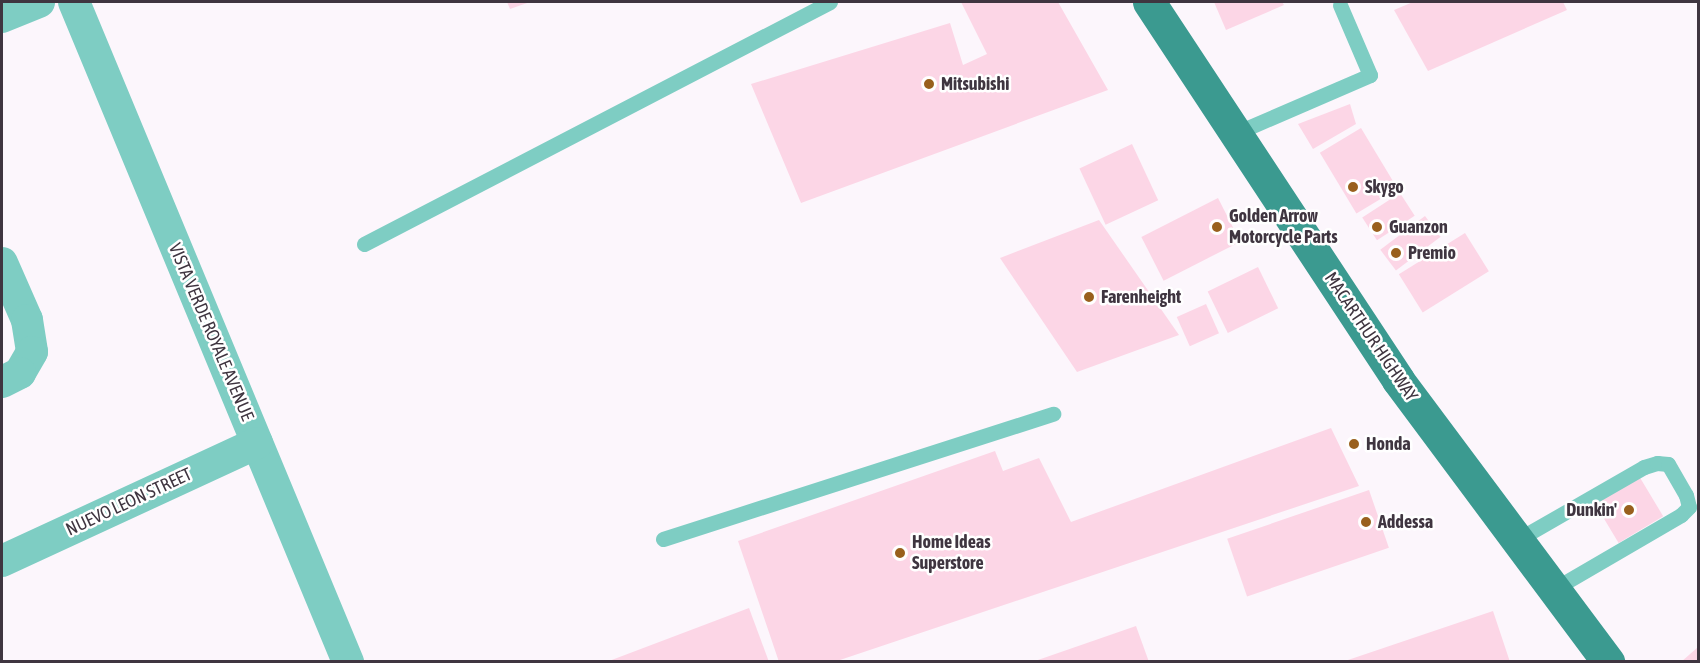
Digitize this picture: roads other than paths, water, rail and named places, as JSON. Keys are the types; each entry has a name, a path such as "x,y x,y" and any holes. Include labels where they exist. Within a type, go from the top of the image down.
{"main road":[{"name":"MACARTHUR HIGHWAY","path":"1149,2 1398,380 1608,662"}],"street":[{"path":"2,17 39,2"},
{"name":"VISTA VERDE ROYALE AVENUE","path":"74,2 348,662"},
{"path":"2,263 27,320 32,352 20,373 2,382"},
{"name":"NUEVO LEON STREET","path":"2,561 257,443"}],"lane":[{"path":"364,244 830,2"},
{"path":"1236,133 1370,75 1340,5"},
{"path":"663,539 1053,414"},
{"path":"1517,540 1644,467 1668,464 1686,495 1689,507 1681,515 1554,589"}],"place":[{"name":"Mitsubishi","path":"929,84"},
{"name":"Skygo","path":"1353,187"},
{"name":"Golden Arrow Motorcycle Parts","path":"1217,227"},
{"name":"Guanzon","path":"1377,227"},
{"name":"Premio","path":"1396,253"},
{"name":"Farenheight","path":"1089,297"},
{"name":"Honda","path":"1354,444"},
{"name":"Dunkin'","path":"1629,510"},
{"name":"Addessa","path":"1366,522"},
{"name":"Home Ideas Superstore","path":"900,553"}]}
